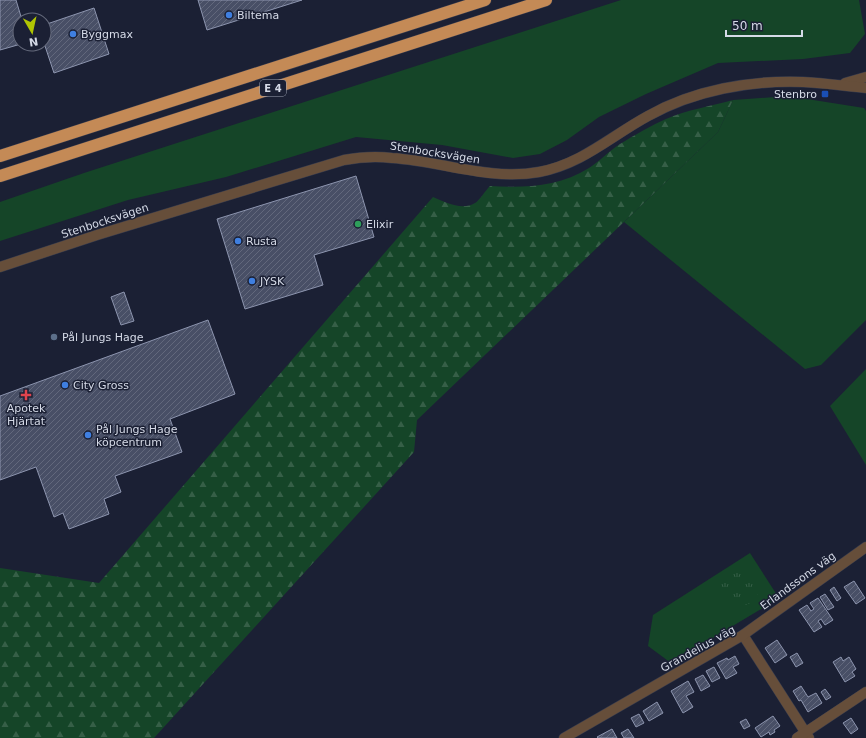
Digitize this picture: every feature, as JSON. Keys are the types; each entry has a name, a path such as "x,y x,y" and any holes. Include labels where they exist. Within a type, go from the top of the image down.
{"highway":[{"name":"E 4","path":"0,156 485,0"},
{"name":"E 4","path":"0,176 546,0"}],"street":[{"name":"Stenbocksvägen","path":"838,85 866,77"},
{"name":"Stenbocksvägen","path":"0,267 97,235 344,160 361,157 394,158 497,174 518,175 537,173 567,165 583,157 649,115 680,101 707,93 768,82 801,82 866,88"},
{"name":"Erlandssons väg","path":"743,635 866,546"},
{"name":"Grandelius väg","path":"564,738 743,635 804,736"},
{"path":"804,736 866,692"}],"green space":[{"path":"621,0 859,0 865,34 850,53 803,59 718,63 646,94 599,117 567,140 540,154 513,158 442,145 356,137 226,177 128,200 0,241 0,202 84,173"},
{"path":"788,96 864,108 866,111 866,320 821,365 805,369 624,222 718,132 733,100"},
{"path":"733,100 718,132 417,420 414,452 154,738 0,738 0,568 99,583 433,197 454,205 465,206 476,202 490,186 516,187 541,185 566,179 589,168 620,144 661,121 699,108"},
{"path":"866,369 866,465 830,406"},
{"path":"750,553 777,595 771,603 671,663 648,646 653,615"},
{"path":"740,568 750,571 756,577 759,587 756,597 750,603 740,606 730,603 724,597 721,587 724,577 730,571"}],"building":[{"path":"0,0 16,0 20,12 12,12 12,47 0,50"},
{"name":"Biltema","path":"198,0 302,0 207,30"},
{"name":"Byggmax","path":"94,8 109,54 54,73 47,52 52,52 52,22"},
{"path":"356,176 374,237 314,255 323,285 245,309 217,219"},
{"path":"124,292 134,321 121,325 111,297"},
{"name":"Pål Jungs Hage köpcentrum","path":"208,320 235,394 170,419 182,452 115,476 121,492 104,499 109,514 69,529 63,513 54,517 36,467 0,480 0,396"},
{"path":"854,581 865,598 856,604 844,587"},
{"path":"834,587 841,598 837,601 830,590"},
{"path":"825,594 834,607 828,610 820,597"},
{"path":"818,598 833,620 825,625 821,619 818,621 822,627 814,632 799,610 807,605 811,611 814,609 810,603"},
{"path":"777,640 787,655 775,663 765,648"},
{"path":"797,653 803,663 796,667 790,657"},
{"path":"735,656 739,664 733,667 737,673 726,679 717,663"},
{"path":"841,657 843,661 849,657 856,669 852,672 855,676 845,682 833,662"},
{"path":"714,667 720,678 712,682 706,671"},
{"path":"703,675 710,686 701,691 695,679"},
{"path":"688,681 694,692 686,696 693,707 683,713 671,691"},
{"path":"801,686 808,697 816,693 822,703 808,712 801,700 799,701 793,691"},
{"path":"825,689 831,697 826,700 821,692"},
{"path":"657,702 663,713 649,721 643,711"},
{"path":"639,714 644,723 636,727 631,718"},
{"path":"773,716 780,726 770,735 769,732 761,737 755,728"},
{"path":"851,718 858,729 851,734 843,723"},
{"path":"746,719 750,726 744,729 740,722"},
{"path":"612,729 617,738 597,737"},
{"path":"628,729 634,738 624,738 621,733"}],"place":[{"name":"Biltema","path":"229,15"},
{"name":"Byggmax","path":"73,34"},
{"name":"Stenbro","path":"825,94"},
{"name":"Elixir","path":"358,224"},
{"name":"Rusta","path":"238,241"},
{"name":"JYSK","path":"252,281"},
{"name":"Pål Jungs Hage","path":"54,337"},
{"name":"City Gross","path":"65,385"},
{"name":"Apotek Hjärtat","path":"26,395"},
{"name":"Pål Jungs Hage köpcentrum","path":"88,435"}]}
